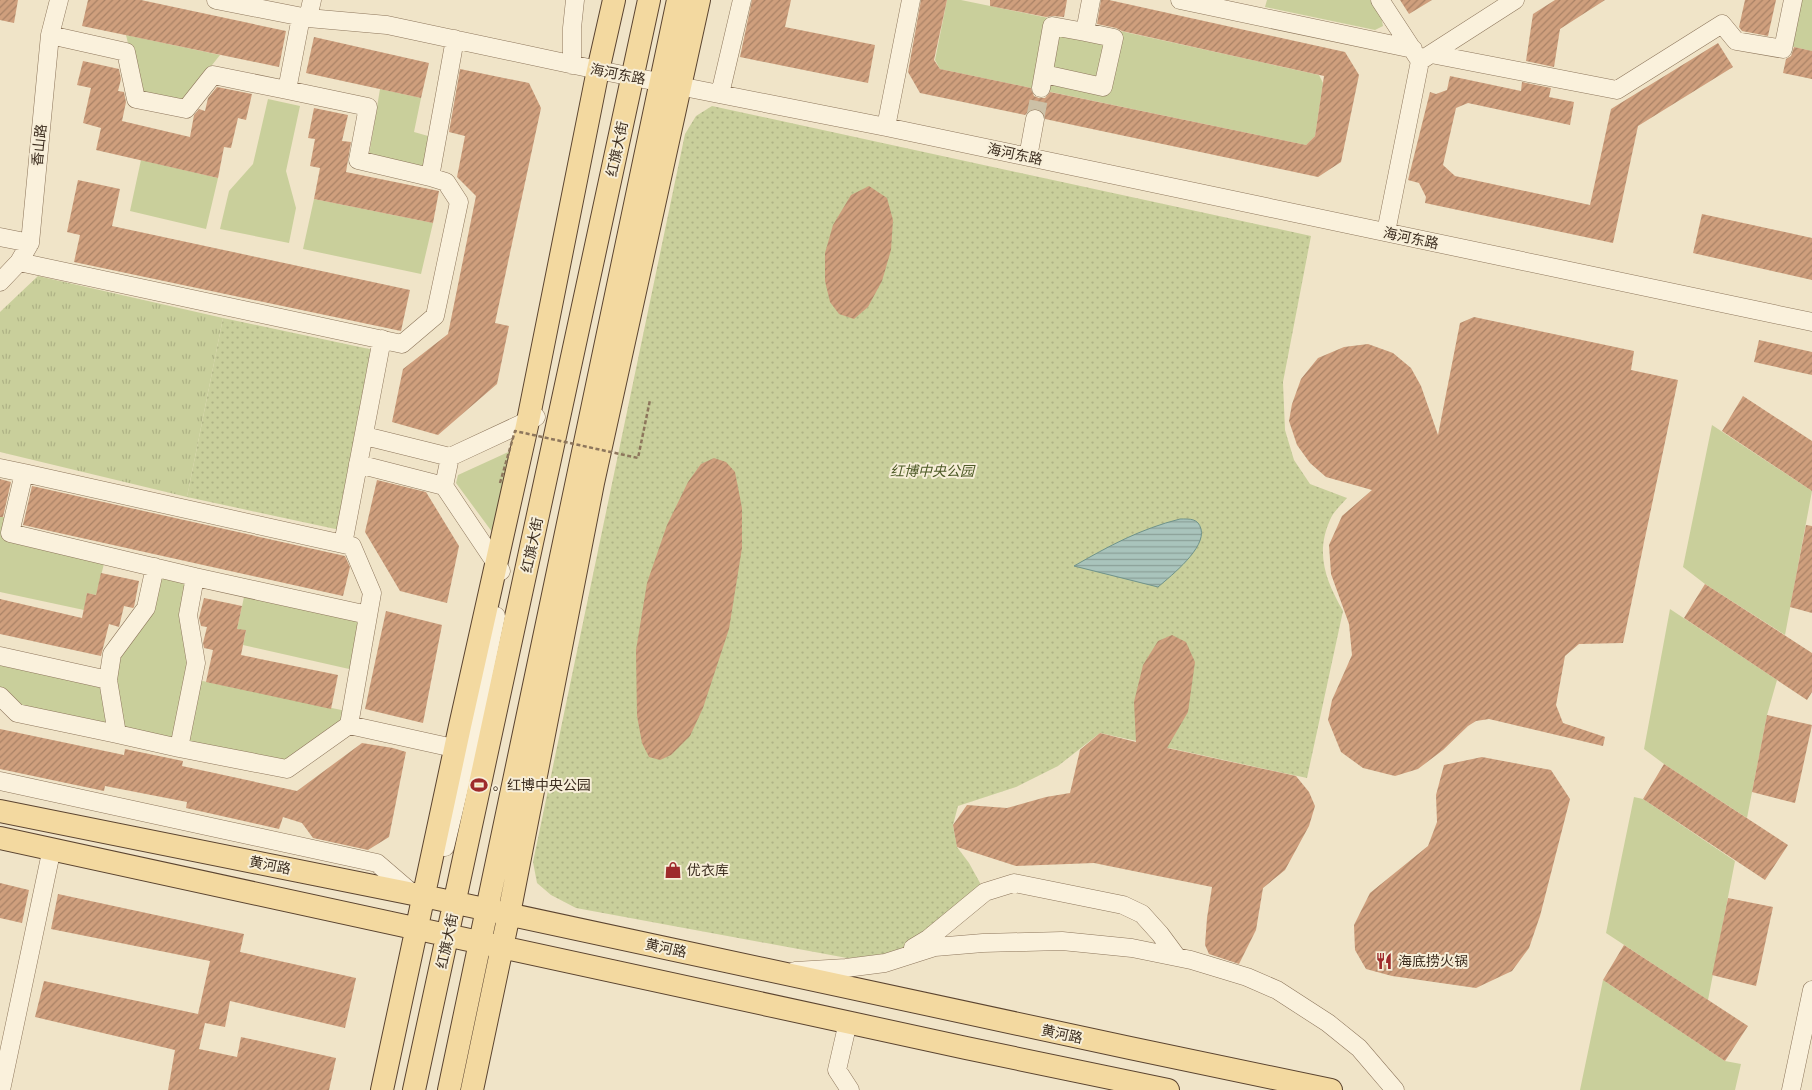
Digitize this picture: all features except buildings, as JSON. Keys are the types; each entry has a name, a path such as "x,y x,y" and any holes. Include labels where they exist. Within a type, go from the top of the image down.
{"main road":[{"name":"红旗大街","path":"414,1090 455,903 470,751 500,570 533,418 603,71 614,0"},
{"name":"红旗大街","path":"382,1090 418,928 423,896 470,751 633,77 649,0"},
{"path":"449,1090 491,945 509,914 671,85 678,0"},
{"path":"472,1090 491,945 487,910 671,85 698,0"},
{"name":"黄河路","path":"0,810 509,914 1331,1090"},
{"path":"0,838 1168,1090"}],"street":[{"name":"香山路","path":"0,282 19,262 30,243 50,35 59,0"},
{"name":"海河东路","path":"216,0 305,18 387,25 572,65 886,127 1812,322"},
{"path":"287,90 305,18 312,0"},
{"path":"572,65 572,28 575,0"},
{"path":"720,94 742,0"},
{"path":"886,127 911,0"},
{"path":"1085,32 1091,0"},
{"path":"1180,0 1421,55 1617,90 1722,24 1736,41 1783,49 1793,0"},
{"path":"1380,0 1421,55 1386,232"},
{"path":"1421,55 1515,0"},
{"path":"1052,26 1085,32 1114,38 1103,87 1042,81 1052,26"},
{"path":"19,262 402,344 435,316 459,202 446,182 358,160 368,107 213,74 186,109 136,99 126,52 50,35"},
{"path":"430,177 455,39"},
{"path":"1028,157 1035,119"},
{"path":"0,237 30,243"},
{"path":"344,544 382,340"},
{"path":"365,436 450,457 533,418"},
{"path":"444,486 450,457"},
{"path":"358,464 444,486 500,570"},
{"path":"0,468 352,546 372,593 349,725 287,769 17,713 0,696"},
{"path":"24,473 5,538 155,567 368,615"},
{"path":"117,734 108,680 112,654 146,608 155,567"},
{"path":"179,748 196,663 188,615 195,577"},
{"path":"0,656 108,680"},
{"path":"349,725 470,751"},
{"path":"0,781 377,863 423,896"},
{"path":"1,1090 52,848"},
{"path":"896,959 928,939 985,892 1014,883 1123,905 1142,914 1177,957"},
{"path":"776,972 846,968 885,963 935,947 983,943 1062,941 1132,948 1191,960 1247,977 1277,990 1328,1023 1359,1048 1395,1090"},
{"path":"1791,1090 1812,990"},
{"path":"848,1022 837,1070 850,1090"}],"path":[{"path":"500,483 515,431 638,458 650,400"}],"green space":[{"path":"947,0 961,0 1063,21 1093,25 1319,75 1323,83 1315,136 1306,145 940,69 935,60"},
{"path":"1267,0 1370,0 1381,16 1383,26 1375,30 1265,7"},
{"path":"1800,0 1812,0 1812,51 1789,46"},
{"path":"126,35 220,55 181,104 140,94"},
{"path":"380,89 421,98 414,132 428,136 424,167 369,155"},
{"path":"268,99 300,106 286,171 296,208 289,243 220,229 229,191 253,164"},
{"name":"红博中央公园","path":"712,106 1311,236 1283,382 1285,430 1294,460 1310,484 1347,498 1331,517 1323,544 1324,567 1327,578 1343,611 1307,778 1100,733 1058,766 1016,787 958,806 953,825 957,847 969,863 985,892 897,955 847,958 576,908 551,895 537,883 533,862 685,134 696,116"},
{"path":"141,160 218,178 206,229 130,211"},
{"path":"314,199 433,223 421,274 303,249"},
{"path":"38,276 223,318 187,497 0,452 0,312"},
{"path":"223,318 374,350 340,530 187,497"},
{"path":"1712,425 1812,491 1785,635 1705,584 1683,567"},
{"path":"524,445 501,544 456,483 458,475"},
{"path":"0,517 4,517 10,533 106,556 96,595 87,593 84,610 0,592"},
{"path":"155,567 195,577 193,679 351,712 287,769 17,713 0,696 0,656 107,680 146,608"},
{"path":"246,588 368,615 358,671 243,645 246,631 237,629"},
{"path":"1670,609 1777,680 1767,715 1747,818 1644,749"},
{"path":"1634,797 1643,799 1735,861 1708,1000 1606,933"},
{"path":"1603,980 1725,1061 1741,1064 1735,1090 1580,1090"}],"water":[{"path":"1180,519 1196,521 1200,525 1201,536 1187,561 1158,587 1074,566 1125,539"}],"tunnel":[{"path":"1035,119 1041,88"}],"place":[{"name":"。红博中央公园","path":"479,785"},
{"name":"优衣库","path":"673,870"},
{"name":"海底捞火锅","path":"1384,961"}]}
